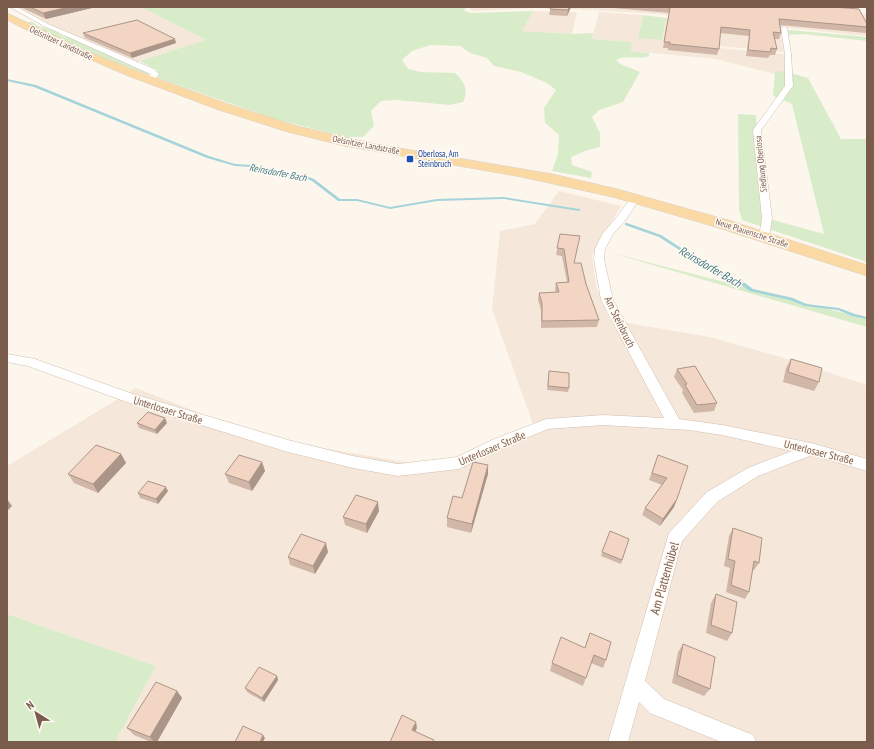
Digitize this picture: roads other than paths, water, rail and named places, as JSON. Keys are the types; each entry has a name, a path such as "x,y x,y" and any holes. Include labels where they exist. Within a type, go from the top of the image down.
{"main road":[{"name":"Oelsnitzer Landstraße","path":"7,16 63,45 149,80 274,123 344,142 542,176 635,198"},
{"name":"Neue Plauensche Straße","path":"635,198 764,237 867,271"}],"street":[{"name":"Oelsnitzer Landstraße","path":"13,7 46,25 151,71 155,75 149,80"},
{"name":"Oelsnitzer Landstraße","path":"18,22 34,18"},
{"name":"Siedlung Oberlosa","path":"764,237 767,218 757,130 789,86 788,54 784,28"},
{"name":"Am Steinbruch","path":"635,198 621,219 608,233 600,249 599,259 607,300 675,425"},
{"name":"Unterlosaer Straße","path":"7,358 30,362 129,398 288,446 353,462 398,470 459,463 496,444 535,430 546,424 603,420 722,430 811,449 867,465"},
{"name":"Am Plattenhübel","path":"618,742 675,538 712,497 753,472 811,449"},
{"path":"635,685 657,706 746,742"}],"waterway":[{"name":"Reinsdorfer Bach","path":"7,80 35,86 208,157 235,165 251,166 268,172 303,176 313,180 339,200 357,200 390,208 437,200 504,198 579,210"},
{"name":"Reinsdorfer Bach","path":"626,224 660,236 702,263 722,273 727,279 743,284 752,290 791,299 805,305 839,309 867,318"}],"place":[{"name":"Oberlosa, Am Steinbruch","path":"410,159"}]}
